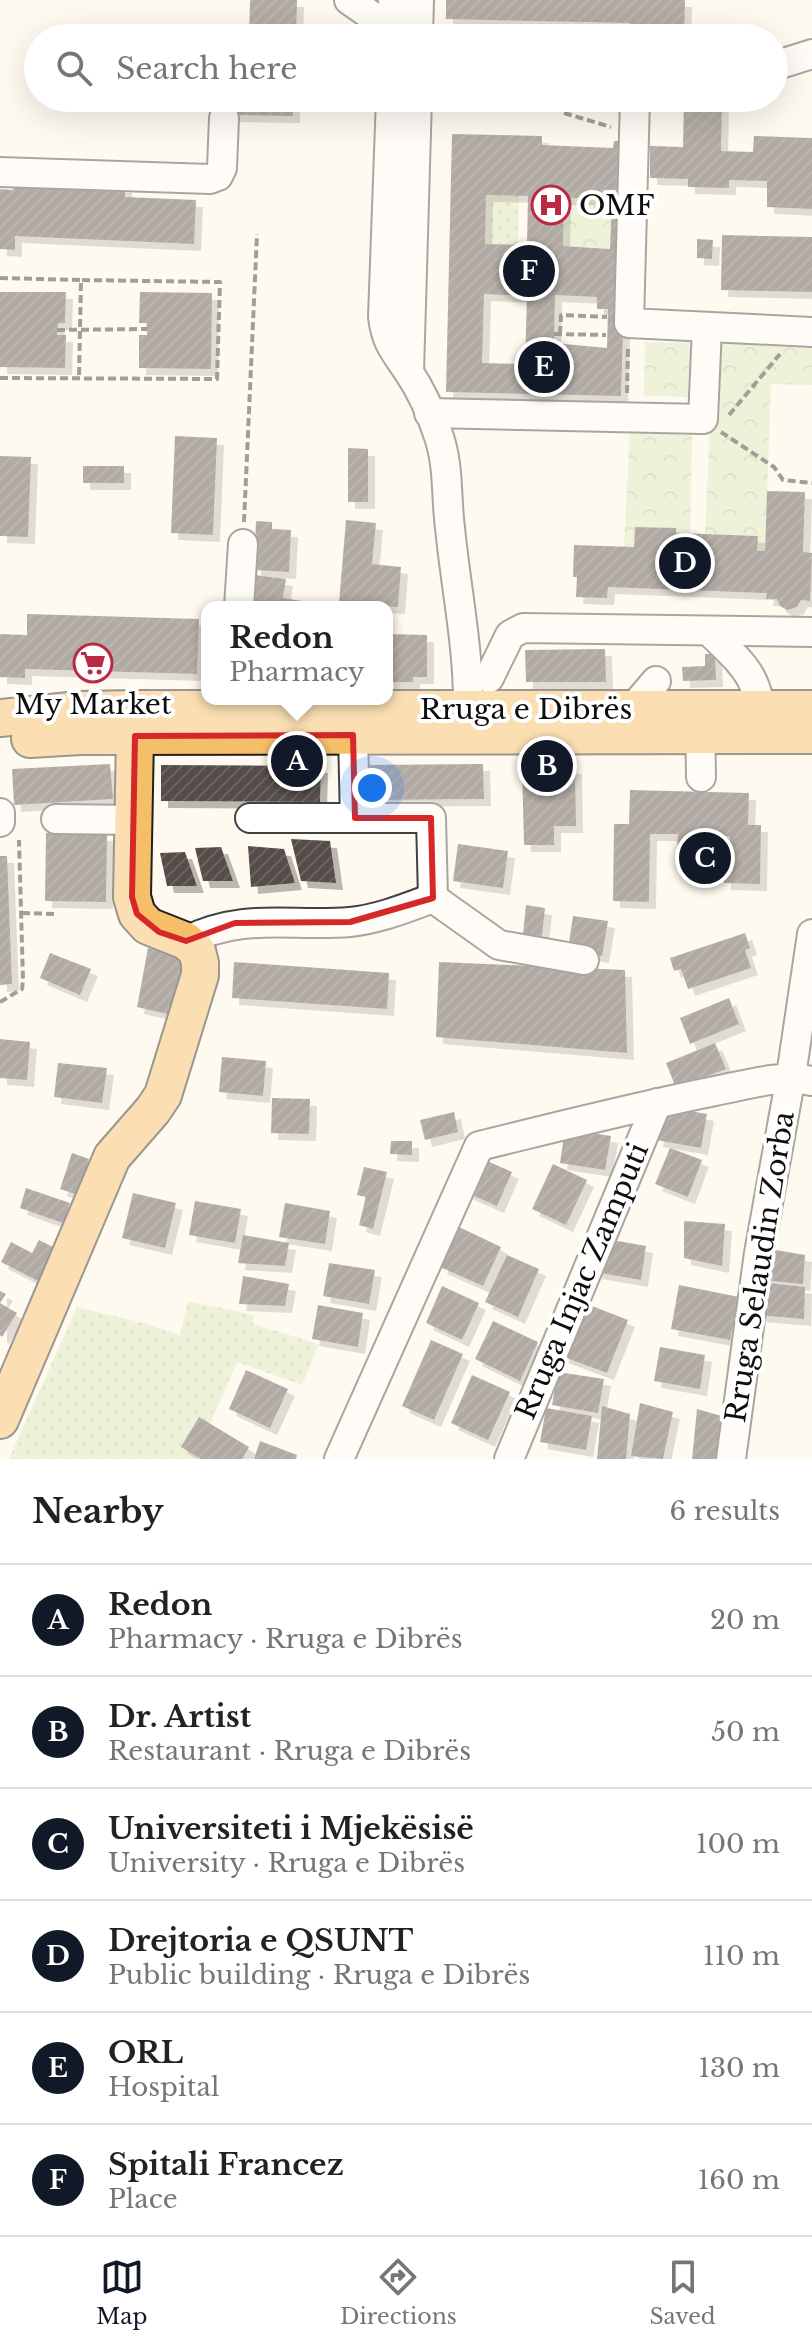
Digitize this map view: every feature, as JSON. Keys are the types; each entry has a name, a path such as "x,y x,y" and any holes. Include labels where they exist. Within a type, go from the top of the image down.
{"main road":[{"name":"Rruga e Dibrës","path":"393,701 482,699 633,708 700,722"},
{"name":"Rruga e Dibrës","path":"0,718 79,710 207,705"},
{"name":"Rruga e Dibrës","path":"0,743 80,736 353,735 761,722 812,709"},
{"name":"Rruga e Dibrës","path":"761,722 812,735"},
{"path":"0,1420 112,1157 153,1110 170,1076 200,975 197,951 186,941 159,932 137,914 132,897 135,736"}],"street":[{"path":"418,24 419,0"},
{"path":"371,5 383,24"},
{"path":"788,62 812,54"},
{"path":"390,112 383,317 385,335 409,372 429,413 446,468 449,527 467,663 482,699"},
{"path":"409,372 417,112"},
{"path":"634,112 622,325 805,332"},
{"path":"0,172 210,179 218,176 222,168 224,118"},
{"path":"429,413 626,417 711,424 707,327"},
{"path":"239,601 243,544"},
{"path":"482,699 510,635 523,628 812,632"},
{"path":"709,631 740,662 752,679 759,694 761,722"},
{"path":"633,708 656,681"},
{"path":"700,722 701,777"},
{"path":"353,735 355,818"},
{"path":"250,818 431,818 433,898 495,952 584,960"},
{"path":"56,819 134,820"},
{"path":"186,941 207,930 235,923 350,922 383,916 433,898"},
{"name":"Rruga Selaudin Zorba","path":"731,1459 759,1253 802,1079 812,934"},
{"path":"339,1459 479,1146 657,1103 802,1079"},
{"name":"Rruga Injac Zamputi","path":"509,1459 657,1103"}],"path":[{"path":"564,113 608,127"},
{"path":"243,544 257,234"},
{"path":"0,278 220,282 217,379 0,378"},
{"path":"79,378 81,280"},
{"path":"561,315 622,325 557,334 561,315"},
{"path":"622,325 626,417"},
{"path":"211,327 218,328"},
{"path":"57,330 147,329"},
{"path":"805,332 711,424 774,467 783,480 812,483"},
{"path":"0,1002 22,989 22,913 4,820"},
{"path":"22,913 55,914"}],"highlighted area":[{"path":"353,735 355,818 431,818 433,898 350,922 235,923 186,941 159,932 137,914 132,897 135,736"}],"green space":[{"path":"486,195 519,195 518,245 485,244"},
{"path":"564,198 612,198 610,249 563,246"},
{"path":"714,340 812,345 812,385 771,384 765,551 757,551 757,536 705,534"},
{"path":"645,342 700,343 691,372 690,397 644,396"},
{"path":"630,431 692,435 690,533 676,533 675,528 635,527 634,547 624,547"},
{"path":"188,1301 254,1315 253,1324 319,1344 302,1385 237,1362 195,1459 9,1459 77,1307 180,1335"}],"building":[{"path":"250,0 297,0 296,24 249,24"},
{"path":"446,0 685,0 684,24 446,19"},
{"path":"232,112 293,112 293,116 232,115"},
{"path":"684,112 722,112 721,151 753,152 754,136 812,138 812,209 767,207 767,181 729,180 729,188 688,187 688,179 650,178 650,146 683,147"},
{"path":"452,134 542,136 542,145 613,148 614,141 629,141 621,396 446,392","holes":["486,195 528,196 527,245 485,244","564,198 612,198 610,249 563,246","484,294 527,296 525,364 482,363","555,295 597,297 597,309 608,309 607,348 554,343"]},
{"path":"13,182 125,186 125,197 196,200 194,244 15,236 15,250 0,249 0,189 13,190"},
{"path":"722,235 812,237 812,292 721,290"},
{"path":"697,239 713,240 712,259 697,258"},
{"path":"0,292 66,292 65,323 58,323 57,335 66,335 65,368 0,367"},
{"path":"140,292 212,293 211,369 139,368 139,335 147,335 147,323 139,323"},
{"path":"175,436 217,438 213,535 171,533"},
{"path":"348,448 368,449 368,502 348,502"},
{"path":"0,456 31,457 28,537 0,536"},
{"path":"83,466 124,466 124,483 83,483"},
{"path":"767,491 805,492 803,552 812,553 810,601 801,600 797,607 787,610 780,606 777,599 766,599 767,593 608,587 607,598 576,597 574,545 634,547 635,527 676,528 676,533 758,536 757,551 765,551"},
{"path":"346,520 376,523 372,564 401,567 398,607 393,607 393,601 339,601"},
{"path":"256,521 272,522 272,529 291,530 289,572 254,570"},
{"path":"255,575 286,579 283,598 302,601 252,601"},
{"path":"27,614 199,619 197,674 25,669 25,678 0,677 0,634 27,635"},
{"path":"393,634 427,635 427,677 413,677 413,682 393,682"},
{"path":"605,649 606,682 526,682 525,650"},
{"path":"705,654 715,654 716,680 683,681 682,667 705,666"},
{"path":"110,764 113,799 14,805 12,769"},
{"path":"483,764 484,799 370,800 370,765"},
{"path":"161,765 321,766 320,802 161,801"},
{"path":"522,767 575,767 576,826 554,826 554,845 524,845"},
{"path":"630,790 749,793 748,825 761,825 760,884 724,883 724,840 730,841 730,836 700,835 700,852 677,852 678,834 650,834 649,902 613,901 614,824 629,824"},
{"path":"46,833 107,834 106,902 45,901"},
{"path":"291,839 330,841 336,883 301,881"},
{"path":"458,844 508,851 503,888 453,881"},
{"path":"248,846 284,849 295,883 251,887"},
{"path":"221,847 233,881 203,881 195,848"},
{"path":"185,852 197,886 167,886 160,853"},
{"path":"0,856 7,856 12,984 0,985"},
{"path":"526,905 545,908 542,936 523,934"},
{"path":"573,916 608,921 602,956 568,950"},
{"path":"745,933 750,948 745,950 751,968 688,989 681,969 674,971 670,958"},
{"path":"148,948 185,957 172,1015 137,1007"},
{"path":"50,953 91,969 80,995 40,978"},
{"path":"234,962 389,973 387,1009 232,998"},
{"path":"439,962 625,970 627,1053 436,1037"},
{"path":"729,998 739,1024 690,1044 680,1018"},
{"path":"0,1039 30,1042 27,1080 0,1078"},
{"path":"715,1043 726,1069 676,1088 666,1063"},
{"path":"222,1057 266,1061 263,1096 219,1092"},
{"path":"58,1063 107,1068 102,1103 54,1097"},
{"path":"272,1098 310,1099 309,1134 271,1133"},
{"path":"661,1106 707,1114 701,1148 656,1140"},
{"path":"454,1112 458,1132 425,1140 420,1120"},
{"path":"565,1129 611,1136 605,1170 560,1163"},
{"path":"391,1141 412,1141 412,1155 390,1154"},
{"path":"670,1148 702,1160 688,1197 655,1184"},
{"path":"72,1153 89,1159 78,1195 60,1189"},
{"path":"478,1157 512,1172 497,1206 463,1191"},
{"path":"553,1164 587,1180 566,1225 532,1209"},
{"path":"364,1167 387,1172 373,1229 359,1225 366,1197 357,1195"},
{"path":"26,1188 70,1203 63,1223 20,1208"},
{"path":"133,1193 176,1203 165,1248 122,1238"},
{"path":"195,1201 241,1209 235,1243 189,1235"},
{"path":"285,1203 330,1211 325,1244 279,1237"},
{"path":"684,1221 725,1224 722,1266 684,1258"},
{"path":"459,1227 501,1247 483,1286 440,1267"},
{"path":"243,1235 289,1243 285,1266 238,1263"},
{"path":"601,1238 646,1246 641,1280 595,1272"},
{"path":"39,1240 59,1250 42,1283 1,1262 11,1242 32,1253"},
{"path":"764,1248 805,1255 803,1284 761,1280"},
{"path":"507,1255 539,1269 518,1317 485,1302"},
{"path":"329,1263 375,1270 369,1304 323,1296"},
{"path":"243,1276 289,1284 285,1306 239,1304"},
{"path":"760,1282 805,1287 804,1319 757,1315"},
{"path":"679,1285 739,1297 730,1340 671,1329"},
{"path":"442,1286 479,1303 462,1340 426,1323"},
{"path":"582,1302 628,1320 607,1373 561,1356"},
{"path":"0,1303 17,1313 2,1337 0,1335"},
{"path":"318,1305 363,1313 358,1347 312,1339"},
{"path":"493,1321 538,1342 520,1381 475,1359"},
{"path":"431,1340 463,1354 434,1420 402,1406"},
{"path":"660,1347 705,1355 700,1389 654,1381"},
{"path":"246,1370 288,1389 270,1428 229,1409"},
{"path":"558,1372 604,1379 598,1413 552,1405"},
{"path":"472,1375 510,1392 488,1440 451,1423"},
{"path":"640,1403 673,1412 663,1459 631,1456"},
{"path":"602,1406 630,1414 626,1459 597,1459"},
{"path":"546,1408 592,1416 586,1450 540,1442"},
{"path":"697,1409 725,1417 722,1459 692,1459"},
{"path":"199,1417 249,1447 242,1459 201,1459 181,1447"},
{"path":"260,1441 297,1455 296,1459 254,1459"}],"place":[{"name":"OMF","path":"551,205"},
{"name":"Spitali Francez","path":"529,271"},
{"name":"ORL","path":"544,367"},
{"name":"Drejtoria e QSUNT","path":"685,563"},
{"name":"My Market","path":"93,663"},
{"name":"Redon","path":"297,761"},
{"name":"Dr. Artist","path":"547,766"},
{"name":"Universiteti i Mjekësisë","path":"705,858"}]}
